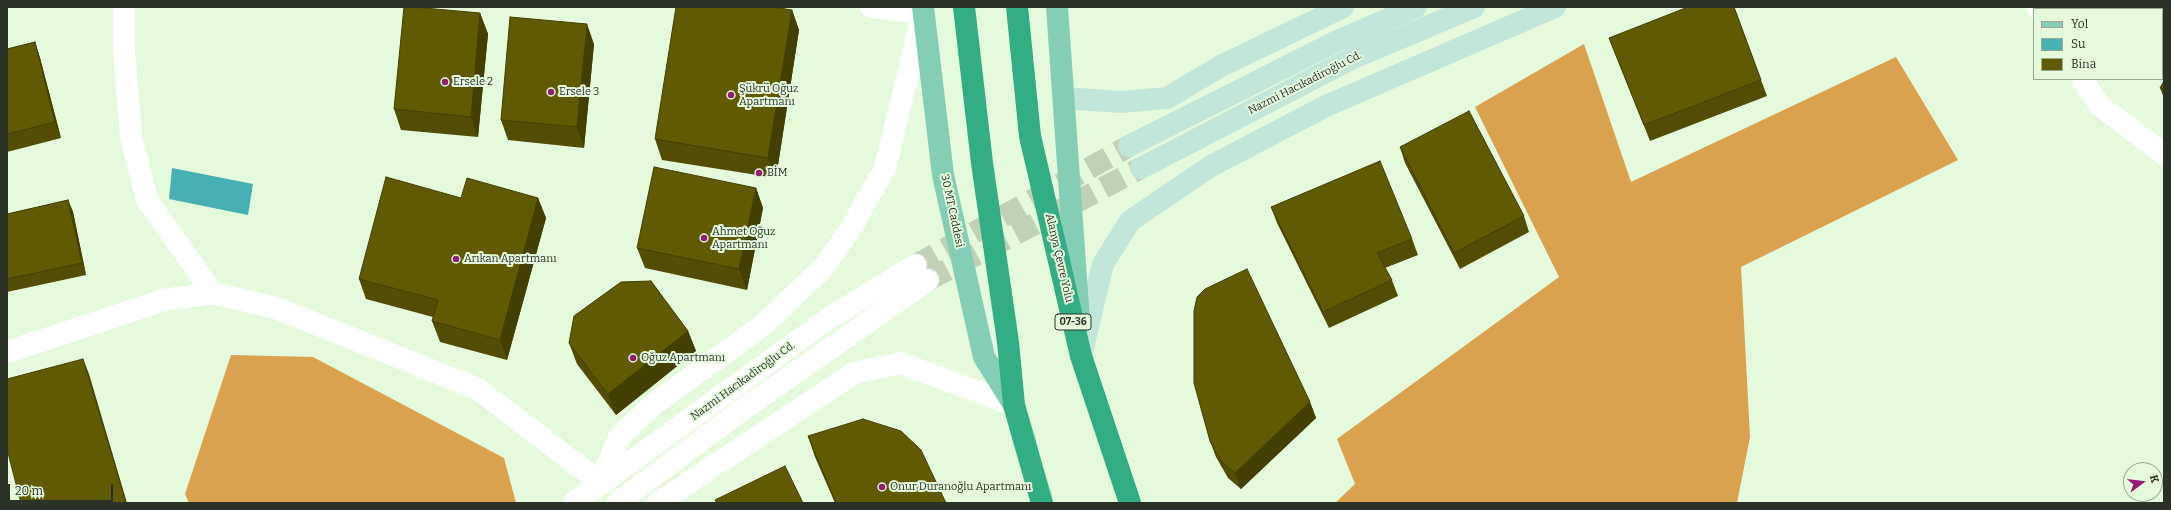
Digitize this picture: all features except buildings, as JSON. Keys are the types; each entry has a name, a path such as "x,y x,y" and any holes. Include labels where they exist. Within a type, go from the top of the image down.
{"highway":[{"path":"964,7 982,163 1008,342 1014,405 1042,503"},
{"name":"Alanya Çevre Yolu","path":"1017,7 1030,136 1082,356 1130,503"}],"main road":[{"path":"1057,7 1082,356"},
{"name":"30 MT Caddesi","path":"923,10 943,175 984,358 1014,405"}],"street":[{"path":"124,7 124,50 131,136 146,200 213,293"},
{"path":"7,352 164,300 213,293 276,308 478,389 601,483 619,438 654,404 762,326 823,268 851,228 885,168 923,10 871,7"},
{"path":"1064,98 1121,102 1167,98 1221,66 1343,7"},
{"name":"Nazmi Hacıkadiroğlu Cd.","path":"1129,146 1334,42 1416,7"},
{"name":"Nazmi Hacıkadiroğlu Cd.","path":"1141,168 1352,58 1474,7"},
{"path":"1082,356 1103,264 1130,221 1211,166 1326,106 1555,7"},
{"path":"2083,80 2098,104 2164,154"},
{"name":"Nazmi Hacıkadiroğlu Cd.","path":"574,503 828,319 922,272 742,410 617,503"},
{"path":"658,503 854,373 900,363 1014,405"}],"shaded area":[{"path":"1584,44 1631,182 1896,57 1958,160 1741,267 1750,437 1737,503 1335,503 1355,484 1337,439 1559,277 1475,107"},
{"path":"231,355 313,357 504,458 516,503 189,503 185,494"}],"water":[{"path":"172,168 253,184 248,215 169,199"}],"tunnel":[{"path":"916,265 1129,146"},
{"path":"928,280 1141,168"}],"place":[{"name":"Ersele 2","path":"445,82"},
{"name":"Ersele 3","path":"551,92"},
{"name":"Şükrü Oğuz Apartmanı","path":"731,95"},
{"name":"BİM","path":"759,173"},
{"name":"Ahmet Oğuz Apartmanı","path":"704,238"},
{"name":"Arıkan Apartmanı","path":"456,259"},
{"name":"Oğuz Apartmanı","path":"633,358"},
{"name":"Onur Duranoğlu Apartmanı","path":"882,487"}]}
